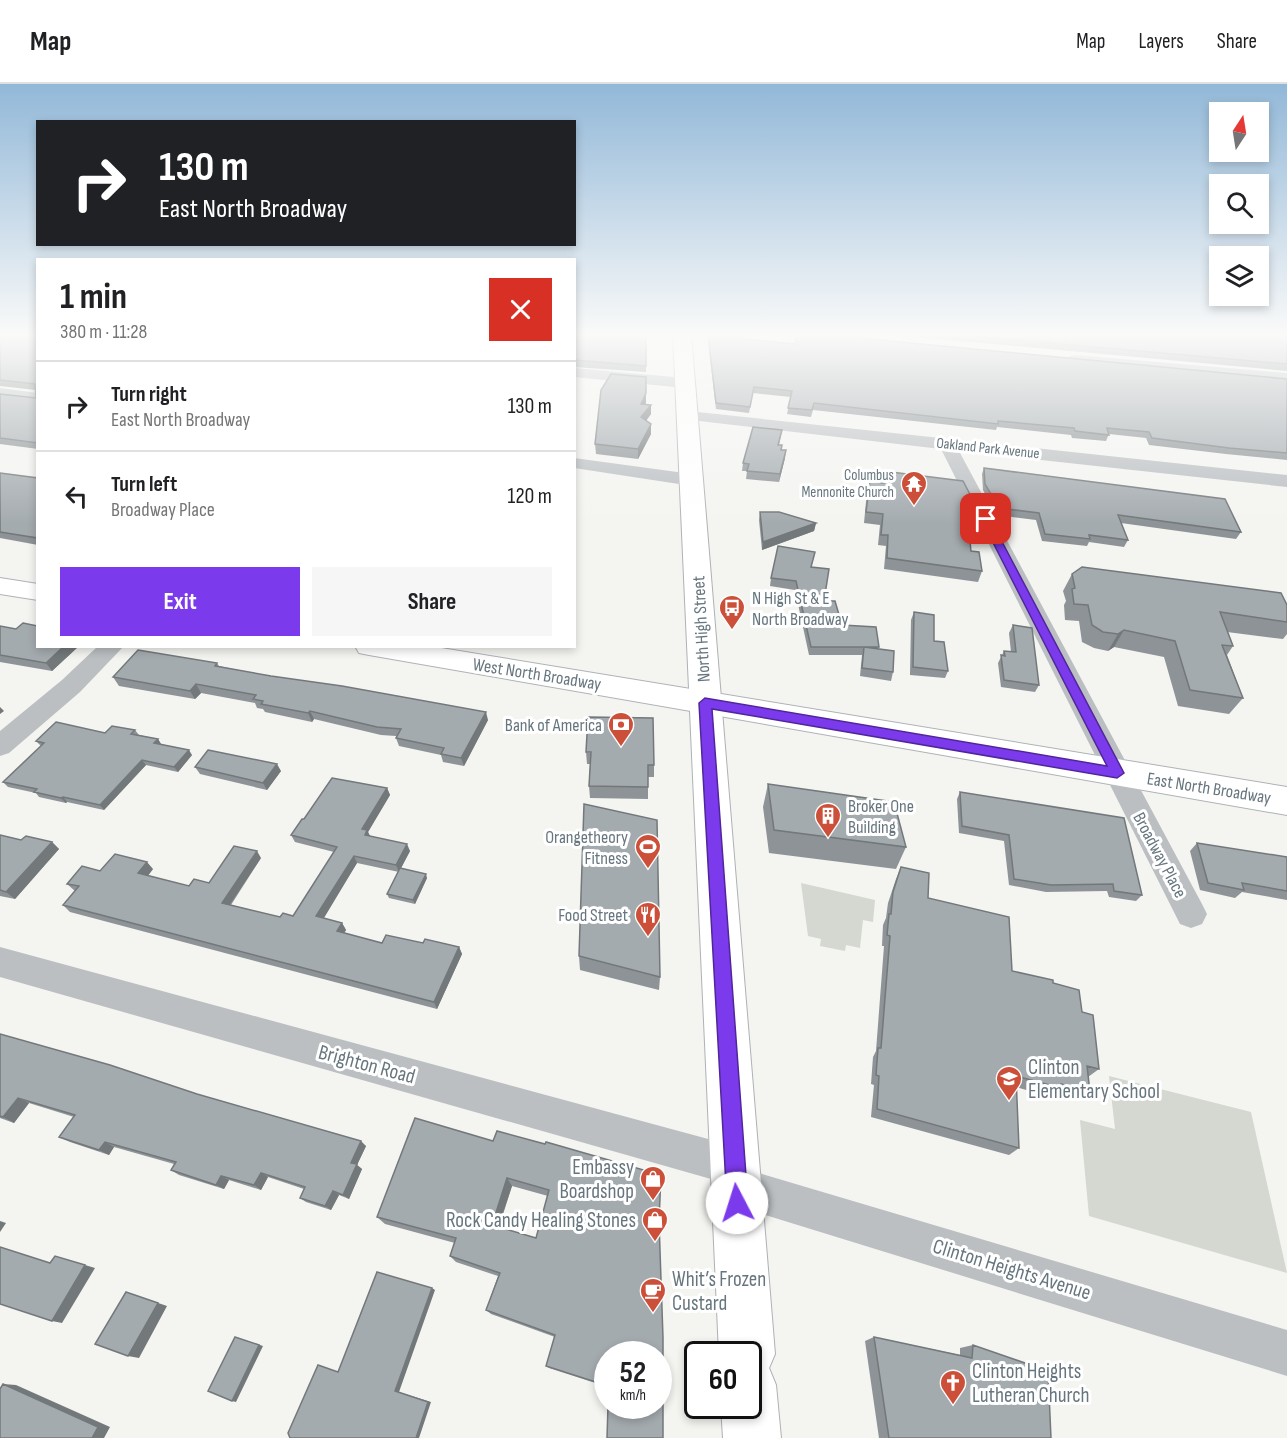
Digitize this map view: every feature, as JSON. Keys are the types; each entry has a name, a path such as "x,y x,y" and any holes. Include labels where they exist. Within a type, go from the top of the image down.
{"main road":[{"name":"North High Street","path":"686,397 746,1341"},
{"path":"0,586 36,592"},
{"name":"West North Broadway","path":"381,648 705,703"},
{"name":"East North Broadway","path":"705,703 1287,801"},
{"path":"751,1419 752,1438"}],"street":[{"name":"Oakland Park Avenue","path":"688,416 1287,481"},
{"name":"Broadway Place","path":"947,444 1191,914"},
{"path":"576,463 692,480"},
{"path":"0,746 71,686 111,648"},
{"name":"Brighton Road","path":"0,962 735,1176"},
{"name":"Clinton Heights Avenue","path":"735,1176 1287,1353"}],"shaded area":[{"path":"801,883 875,900 873,922 863,920 860,948 846,945 845,951 820,946 821,939 808,936"},
{"path":"1109,1076 1251,1112 1287,1273 1089,1216 1080,1120 1115,1129"}],"building":[{"path":"0,397 36,398 36,443 0,438"},
{"path":"600,397 644,397 641,404 651,405 641,417 651,424 638,449 595,444"},
{"path":"715,397 752,397 750,407 716,403"},
{"path":"791,397 1287,397 1287,453 1152,438 1149,432 1107,428 1109,435 1075,431 1074,428 998,421 998,424 814,403 812,410 788,408"},
{"path":"753,427 782,430 778,445 782,445 781,450 786,450 780,474 747,471 749,464 743,463"},
{"path":"984,468 1225,499 1241,532 1118,515 1128,540 1089,535 1090,539 1045,534 1039,513 999,508 985,484"},
{"path":"883,471 963,481 974,502 966,501 971,551 979,552 982,571 887,558 888,535 881,535 883,514 866,512 870,481 884,483"},
{"path":"0,473 36,478 36,538 0,532"},
{"path":"760,512 779,512 816,523 763,542"},
{"path":"778,546 815,552 811,567 829,569 824,601 835,601 842,625 876,627 879,647 811,647 796,581 771,578"},
{"path":"1082,567 1281,593 1287,605 1287,622 1220,612 1233,646 1222,645 1243,698 1190,690 1175,641 1124,630 1118,634 1103,632 1092,625 1088,605 1074,604 1072,589 1075,588 1072,574"},
{"path":"914,612 934,615 934,641 944,642 948,671 913,667"},
{"path":"23,623 36,626 36,648 62,648 46,663 0,655 0,626 16,629"},
{"path":"1013,625 1032,628 1039,685 1004,680 1001,655 1005,656 1004,651 1016,652"},
{"path":"864,647 894,651 893,672 862,668"},
{"path":"138,650 217,663 215,666 271,676 342,686 486,712 461,758 441,754 444,748 396,738 401,729 377,727 310,711 308,713 261,704 263,701 253,699 256,695 196,684 190,691 113,677"},
{"name":"Bank of America","path":"588,717 653,718 654,765 648,765 648,787 589,786 591,752 586,752"},
{"path":"56,722 105,733 112,726 135,730 131,734 158,739 154,743 189,750 174,767 142,760 100,805 34,792 37,789 3,782 44,743 36,741"},
{"path":"208,750 277,764 263,783 195,767"},
{"path":"332,778 387,788 362,829 367,830 365,835 407,844 396,865 354,856 316,916 342,923 337,931 382,943 386,935 423,943 425,939 459,947 434,1002 63,905 79,886 67,884 82,866 100,871 115,854 147,862 138,873 189,886 194,879 209,883 234,846 257,851 222,903 280,917 283,913 293,916 337,847 291,835"},
{"path":"768,784 894,802 906,847 774,830"},
{"path":"960,792 1124,818 1142,895 1114,891 1113,884 1051,885 1014,879 1009,835 962,826"},
{"path":"584,804 657,820 660,977 579,956"},
{"path":"0,835 21,840 26,836 52,842 6,892 0,890"},
{"path":"1197,843 1287,857 1287,891 1242,883 1244,890 1208,883"},
{"name":"Clinton Elementary School","path":"901,867 929,873 928,898 1009,917 1012,971 1053,980 1053,983 1079,990 1082,1012 1093,1015 1099,1069 1087,1066 1090,1092 1061,1084 1061,1088 1016,1076 1019,1148 877,1109 879,1076 876,1075 878,1048 881,1048 890,936 887,935 889,914 891,914 893,892"},
{"path":"400,868 426,874 413,900 387,894"},
{"path":"0,1034 361,1141 351,1163 357,1164 343,1195 333,1191 325,1206 300,1198 305,1187 261,1173 254,1185 221,1176 216,1185 171,1170 176,1162 105,1142 99,1150 59,1137 75,1115 18,1098 3,1117 0,1116"},
{"path":"415,1118 493,1141 497,1131 545,1144 546,1142 661,1175 659,1221 663,1341 594,1341 594,1381 546,1366 555,1335 486,1310 500,1273 450,1256 456,1238 377,1217","holes":["507,1178 549,1190 536,1238 492,1225"]},
{"path":"0,1247 50,1263 55,1256 85,1265 52,1321 0,1304"},
{"path":"377,1272 432,1288 395,1391 428,1402 416,1438 290,1438 288,1433 318,1365 338,1372"},
{"path":"126,1292 158,1303 128,1356 95,1344"},
{"path":"235,1337 259,1345 232,1401 208,1391"},
{"name":"Clinton Heights Lutheran Church","path":"874,1337 972,1358 973,1345 1048,1371 1051,1438 889,1438"},
{"path":"3,1384 98,1427 92,1438 0,1438 0,1389"},
{"path":"608,1419 663,1419 663,1438 607,1438"}],"place":[{"name":"Columbus Mennonite Church","path":"914,507"},
{"name":"N High St & E North Broadway","path":"732,631"},
{"name":"Bank of America","path":"621,748"},
{"name":"Broker One Building","path":"828,839"},
{"name":"Orangetheory Fitness","path":"648,870"},
{"name":"Food Street","path":"648,938"},
{"name":"Clinton Elementary School","path":"1009,1102"},
{"name":"Embassy Boardshop","path":"653,1202"},
{"name":"Rock Candy Healing Stones","path":"655,1243"},
{"name":"Whit’s Frozen Custard","path":"653,1314"},
{"name":"Clinton Heights Lutheran Church","path":"953,1406"}],"route":[{"path":"737,1203 705,703 1117,773 986,519"}]}
